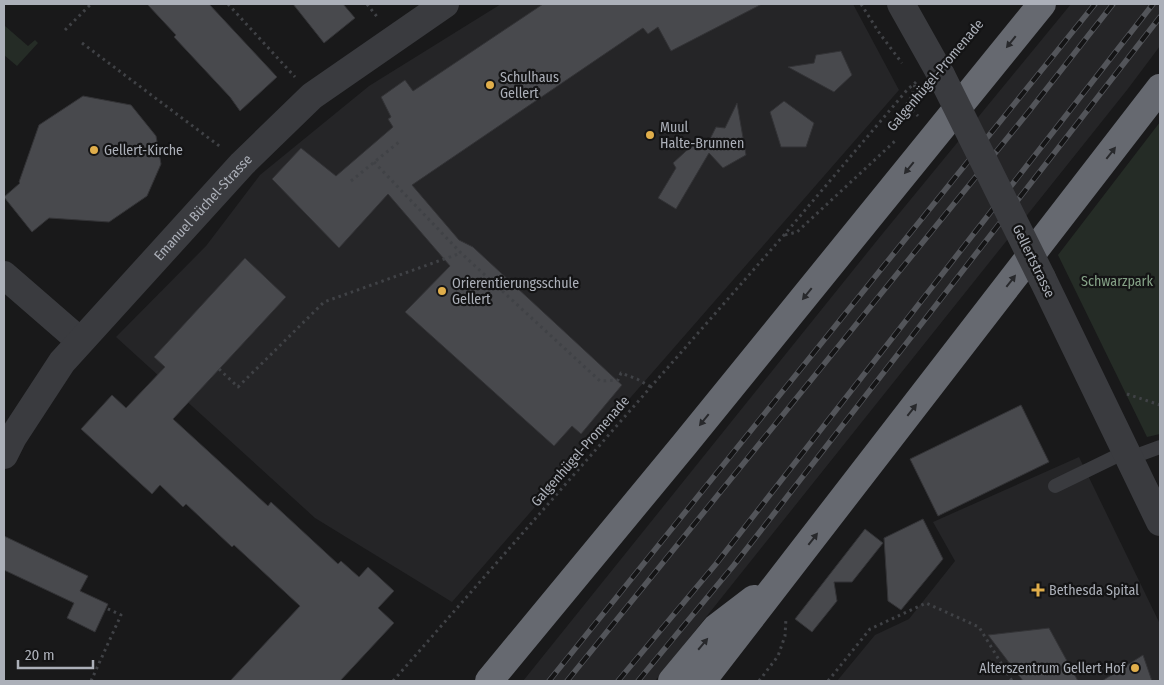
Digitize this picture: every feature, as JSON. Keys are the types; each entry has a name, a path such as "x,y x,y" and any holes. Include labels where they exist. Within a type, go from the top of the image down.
{"highway":[{"path":"489,681 684,445 1042,4"},
{"path":"702,681 1160,88"},
{"path":"672,681 716,628 783,577"}],"street":[{"name":"Emanuel Büchel-Strasse","path":"4,455 13,437 62,362 242,164 312,96 445,4"},
{"name":"Gellertstrasse","path":"900,4 932,76 1042,278 1160,522"},
{"path":"4,275 80,341"}],"lane":[{"path":"1055,486 1129,455 1160,447"}],"path":[{"path":"65,30 91,4"},
{"path":"228,4 312,96"},
{"path":"861,4 904,66"},
{"path":"82,43 242,164"},
{"path":"910,74 932,76"},
{"name":"Galgenhügel-Promenade","path":"913,122 918,116 911,109 898,125 893,122 932,76"},
{"name":"Galgenhügel-Promenade","path":"393,681 784,235 907,90 932,76"},
{"name":"Galgenhügel-Promenade","path":"784,235 797,232 901,135"},
{"path":"351,181 399,142"},
{"path":"374,162 461,254 600,382 618,380 621,374 637,379 651,387"},
{"path":"218,369 238,387 324,302 461,254"},
{"path":"828,681 870,629 926,603 979,626 1012,681"},
{"path":"90,681 121,615 106,608"}],"shaded area":[{"name":"Orierentierungsschule Gellert","path":"501,4 853,4 899,90 452,602 315,518 116,337 206,246 260,175 369,86"},
{"path":"1071,4 1160,4 1160,46 1127,90 655,681 523,681 879,238"},
{"name":"Bethesda Spital","path":"1079,457 1160,624 1160,681 837,681 875,635 909,619 955,561 933,522"}],"green space":[{"path":"5,26 28,46 35,40 38,43 17,66 4,55"},
{"name":"Schwarzpark","path":"1160,122 1160,434 1147,437 1058,255"}],"building":[{"path":"147,4 209,4 277,77 240,111 230,97 174,37 176,35"},
{"path":"293,4 343,4 355,18 324,43"},
{"path":"543,4 762,4 671,51 658,27 648,34 643,28 412,185 459,240 473,247 622,385 581,434 572,426 554,446 405,312 450,266 388,194 339,248 272,179 301,148 336,176 393,127 388,119 391,117 381,97 405,80 413,91"},
{"path":"841,51 852,75 834,92 788,67 814,63 816,55"},
{"name":"Gellert-Kirche","path":"83,96 131,105 156,136 161,164 147,196 109,222 49,218 32,232 4,197 20,183 39,125"},
{"path":"784,101 814,123 806,147 781,147 770,112"},
{"path":"737,103 746,155 723,168 709,153 676,209 658,198 676,168 673,163 697,141 705,149 716,127 725,128"},
{"path":"245,258 286,297 173,419 268,506 271,502 338,564 341,561 359,577 368,567 394,591 378,608 394,623 340,681 230,681 300,606 186,504 183,507 160,485 152,494 81,429 112,395 126,408 165,367 154,357"},
{"path":"1021,405 1049,462 938,516 910,459"},
{"path":"923,519 943,559 901,610 888,601 884,538"},
{"path":"865,529 883,543 852,582 834,582 837,601 812,632 795,619"},
{"path":"4,536 88,576 80,591 108,604 95,632 67,618 74,603 4,570"},
{"path":"1049,628 1078,681 1023,681 988,635"},
{"name":"Alterszentrum Gellert Hof","path":"1143,655 1152,681 1102,681"}],"railway":[{"path":"549,681 1095,4"},
{"path":"567,681 1030,110 1113,4"},
{"path":"618,681 716,564 1153,4"},
{"path":"638,681 734,565 1160,17"}],"place":[{"name":"Schulhaus Gellert","path":"490,85"},
{"name":"Muul Halte-Brunnen","path":"650,135"},
{"name":"Gellert-Kirche","path":"94,150"},
{"name":"Orierentierungsschule Gellert","path":"442,291"},
{"name":"Bethesda Spital","path":"1038,590"},
{"name":"Alterszentrum Gellert Hof","path":"1135,668"}]}
